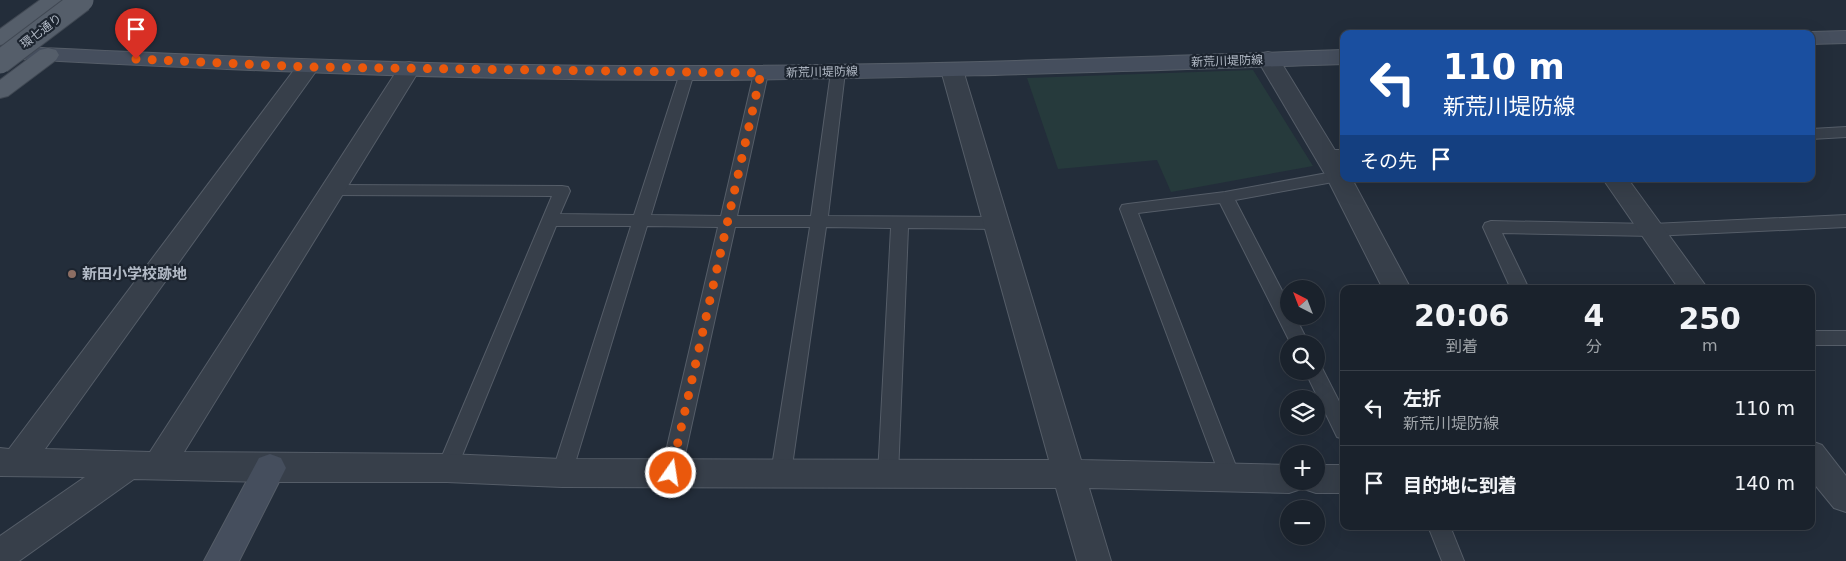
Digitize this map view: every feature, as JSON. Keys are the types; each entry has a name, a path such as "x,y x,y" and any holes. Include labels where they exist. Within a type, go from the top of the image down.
{"main road":[{"name":"環七通り","path":"0,39 53,0"},
{"name":"環七通り","path":"0,62 82,0"},
{"path":"0,91 48,54"}],"street":[{"path":"1815,38 1846,37"},
{"name":"新荒川堤防線","path":"0,52 308,67 687,73 952,70 1340,57"},
{"path":"1268,60 1336,162"},
{"path":"9,462 308,67"},
{"path":"0,555 145,465 332,190 409,69"},
{"path":"952,70 1094,561"},
{"path":"1346,182 1395,285"},
{"path":"1617,182 1691,285"},
{"path":"1815,460 1834,486"},
{"path":"9,462 270,468 447,468 562,473 1069,474 1280,479"},
{"path":"221,561 270,468"},
{"path":"1325,479 1340,480"}],"lane":[{"path":"781,473 819,222 838,72"},
{"path":"562,473 687,73"},
{"path":"671,473 761,73"},
{"path":"1815,134 1846,132"},
{"path":"1231,479 1128,209 1225,197 1336,162"},
{"path":"332,190 562,191 447,468"},
{"path":"1225,197 1295,335"},
{"path":"550,220 997,223"},
{"path":"1518,285 1491,227 1652,230 1846,221"},
{"path":"888,475 900,222"},
{"path":"1815,338 1846,338"},
{"path":"1318,380 1340,423"},
{"path":"1441,530 1453,561"}],"green space":[{"path":"1253,70 1313,166 1171,192 1157,160 1058,169 1027,78"}],"place":[{"name":"新田小学校跡地","path":"72,274"}],"route":[{"path":"136,59 308,67 761,73 671,473"}]}
